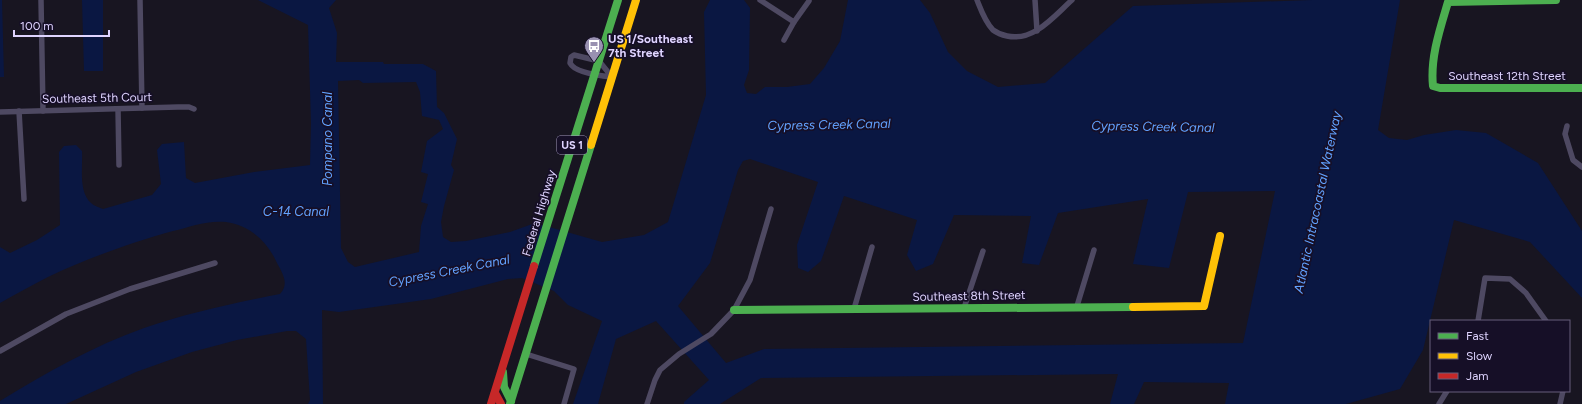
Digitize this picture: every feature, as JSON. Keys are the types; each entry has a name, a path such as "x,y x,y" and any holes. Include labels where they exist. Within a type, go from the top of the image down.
{"main road":[{"name":"Federal Highway","path":"491,404 618,0"},
{"name":"US 1","path":"510,402 636,0"},
{"name":"Southeast 12th Street","path":"1556,0 1448,2 1442,19 1432,73 1433,86 1440,88 1582,88"},
{"name":"Southeast 8th Street","path":"734,310 1204,306 1220,236"},
{"path":"503,367 504,387 510,402"},
{"path":"495,393 501,404"}],"street":[{"path":"41,0 43,111"},
{"path":"140,0 142,108"},
{"path":"760,0 794,22"},
{"path":"977,0 985,19 993,30 1002,35 1011,37 1021,37 1037,31 1072,0"},
{"path":"1035,0 1037,31"},
{"path":"784,40 794,22 809,2"},
{"path":"574,55 578,55 599,62 612,77 594,75 573,68 570,65 570,60 574,55"},
{"name":"Southeast 5th Court","path":"0,112 189,107 194,109"},
{"path":"118,109 119,165"},
{"path":"19,111 24,199"},
{"path":"1567,126 1565,134 1573,160 1582,167"},
{"path":"647,404 660,370 679,354 711,334 734,310 750,280 771,209"},
{"path":"854,309 872,247"},
{"path":"964,308 983,250"},
{"path":"1077,306 1094,250"},
{"path":"0,351 66,314 130,288 215,263"},
{"path":"1478,320 1485,278 1510,279 1526,293 1545,320"},
{"path":"526,354 574,369 564,404"},
{"path":"1439,404 1446,392"},
{"path":"1560,404 1563,392"}],"water":[{"path":"0,0 2,0 4,77 0,77"},
{"path":"82,0 103,0 103,71 84,71"},
{"path":"258,0 336,0 329,8 337,33 336,62 423,64 436,71 437,107 444,113 457,139 451,165 454,170 441,222 443,237 451,242 466,241 510,232 535,223 602,242 644,235 668,222 706,95 704,12 710,0 744,0 750,8 749,70 744,85 747,93 756,94 765,87 787,87 810,84 824,68 840,41 848,0 920,0 930,13 948,52 967,71 998,87 1045,83 1133,6 1312,0 1400,0 1378,130 1389,138 1407,140 1424,135 1456,130 1486,133 1538,163 1582,231 1582,298 1530,242 1454,220 1423,350 1400,389 1346,404 1225,404 1229,383 1144,382 1134,404 1110,404 1118,374 761,378 720,404 684,404 684,402 709,380 656,321 616,339 598,404 573,404 602,321 568,305 554,291 522,278 508,279 431,299 339,312 322,310 323,404 308,404 310,400 306,339 296,331 287,331 237,340 192,352 136,372 66,404 0,404 0,401 52,370 106,343 144,328 194,313 280,294 283,290 285,282 281,270 268,247 250,230 226,222 212,222 158,235 109,251 48,277 0,303 0,247 10,253 37,240 60,225 59,152 64,146 76,145 82,151 82,178 84,192 91,203 103,209 152,195 161,184 157,150 162,144 184,142 186,178 195,183 254,172 310,165 311,123 308,25","holes":["359,80 363,83 416,82 420,92 422,116 439,120 443,129 427,141 421,172 428,174 421,202 428,204 421,226 419,252 355,267 348,262 341,248 338,81","750,159 818,182 797,245 798,268 808,272 821,261 844,196 917,220 907,255 916,271 933,264 954,215 1031,216 1022,263 1039,265 1058,213 1148,199 1133,264 1169,268 1188,192 1275,191 1243,343 764,349 726,363 678,306 710,263 738,170 743,161"]}],"traffic: fast":[{"path":"534,266 618,0"},
{"path":"1556,0 1448,2 1434,54 1432,75 1433,86 1440,88 1582,88"},
{"path":"510,404 591,145"},
{"path":"734,310 1133,307"},
{"path":"503,372 504,387 511,401"}],"traffic: slow":[{"path":"591,145 636,0"},
{"path":"1133,307 1204,306 1220,236"}],"traffic: jam":[{"path":"491,404 534,266"},
{"path":"495,393 501,404"}],"place":[{"name":"US 1/Southeast 7th Street","path":"594,63"}],"water label":[{"name":"Cypress Creek Canal","path":"829,124"},
{"name":"Cypress Creek Canal","path":"1153,126"},
{"name":"Pompano Canal","path":"327,139"},
{"name":"Atlantic Intracoastal Waterway","path":"1317,202"},
{"name":"C-14 Canal","path":"296,211"},
{"name":"Cypress Creek Canal","path":"449,270"}]}
